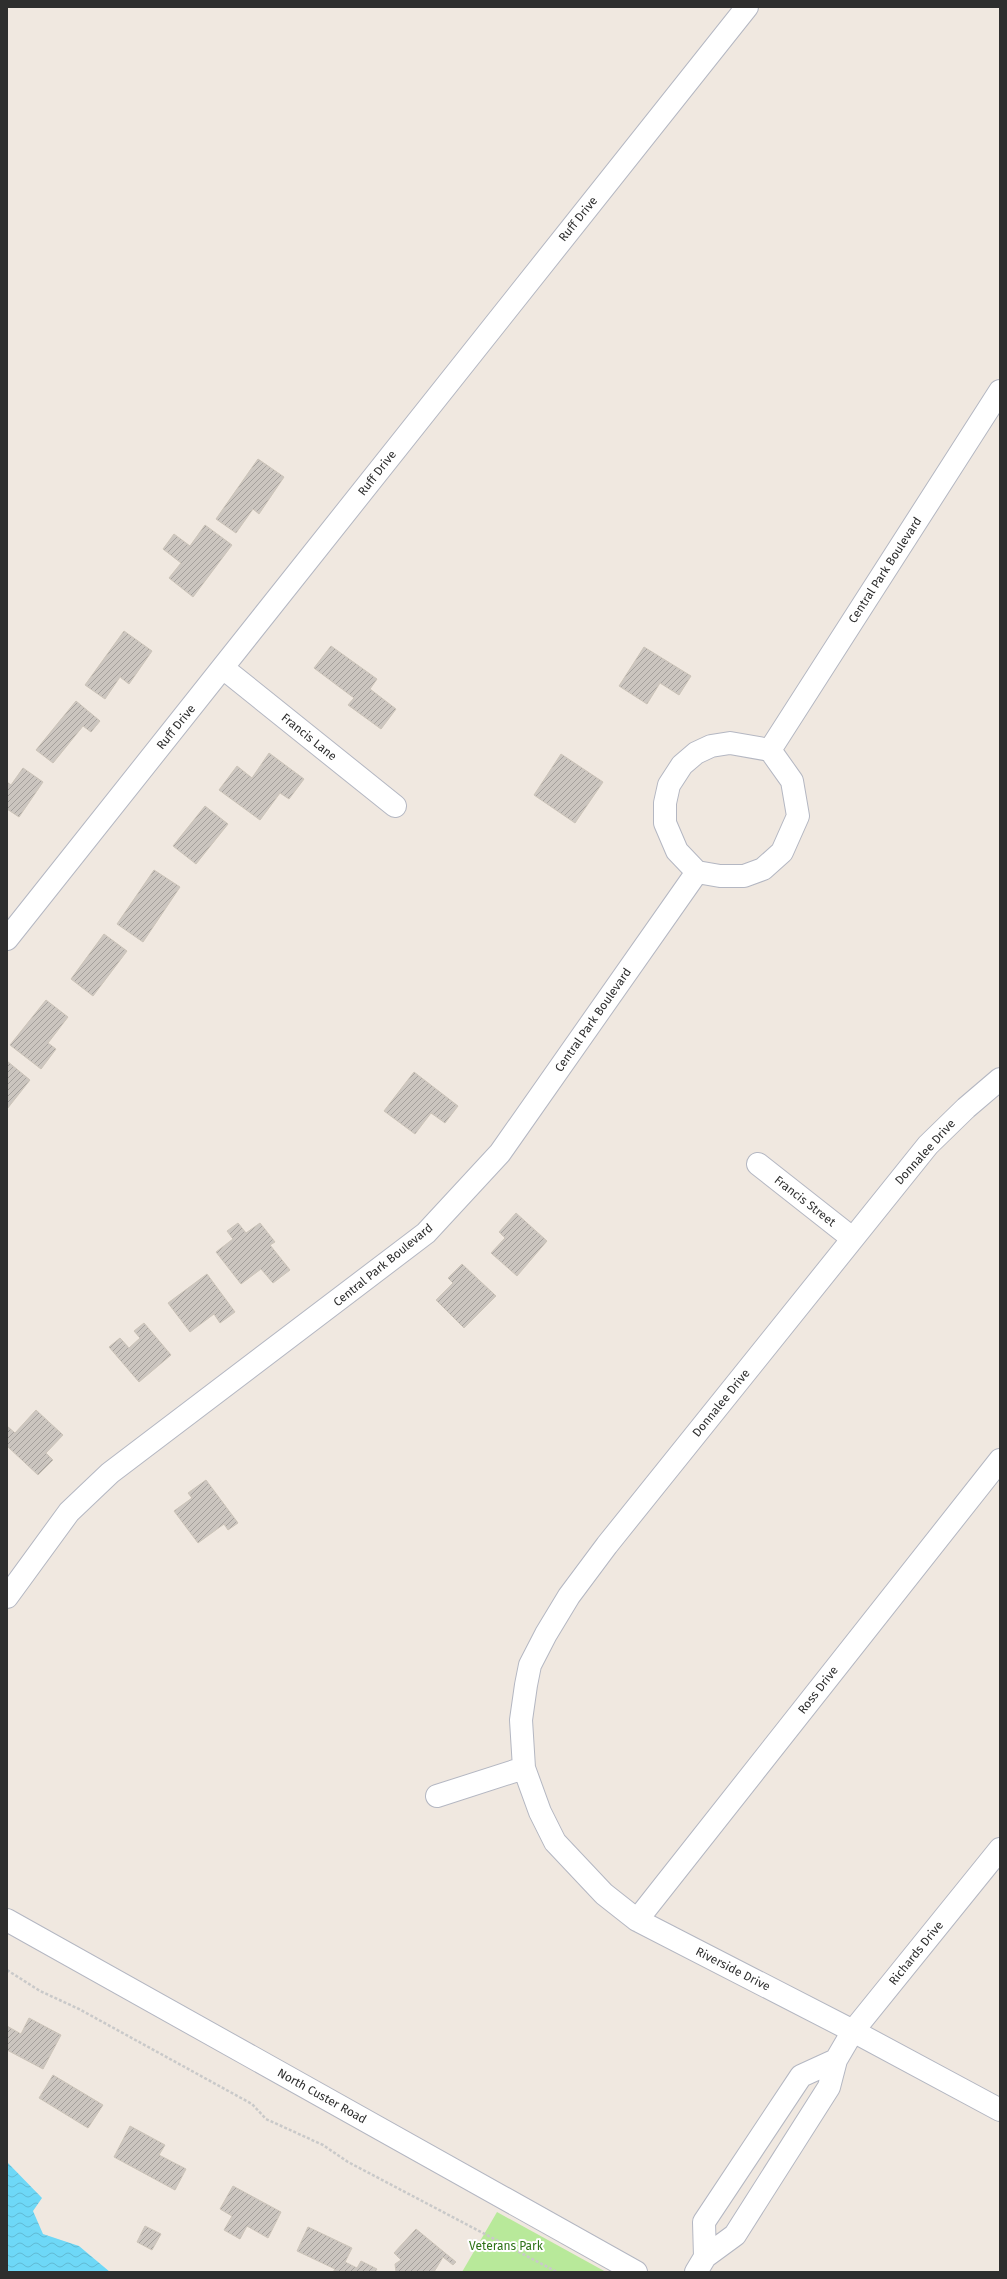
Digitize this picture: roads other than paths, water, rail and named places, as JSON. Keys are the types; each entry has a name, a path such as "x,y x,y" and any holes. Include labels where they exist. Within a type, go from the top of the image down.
{"street":[{"name":"Ruff Drive","path":"7,939 747,7"},
{"name":"Central Park Boulevard","path":"770,750 1000,391"},
{"name":"Francis Lane","path":"223,668 395,806"},
{"path":"730,743 770,750 792,782 798,816 782,852 763,869 744,876 720,876 697,872 677,850 665,823 665,803 668,784 682,765 696,753 711,746 730,743"},
{"name":"Central Park Boulevard","path":"7,1597 69,1512 110,1473 426,1233 500,1153 697,872"},
{"name":"Donnalee Drive","path":"524,1768 521,1720 530,1666 569,1596 612,1539 928,1145 966,1108 1000,1079"},
{"name":"Francis Street","path":"758,1164 852,1238"},
{"name":"Ross Drive","path":"636,1920 1000,1460"},
{"path":"437,1796 524,1768"},
{"name":"Riverside Drive","path":"524,1768 540,1812 555,1842 604,1894 636,1920 853,2031 1000,2110"},
{"name":"Richards Drive","path":"700,2264 735,2236 829,2087 836,2060 853,2031 1000,1849"},
{"name":"North Custer Road","path":"7,1920 636,2272"},
{"name":"Richards Drive","path":"700,2264 704,2222 801,2076 836,2060"}],"water":[{"path":"7,2162 42,2198 33,2211 43,2234 79,2246 110,2272 7,2272"}],"park label":[{"name":"Veterans Park","path":"506,2246"}]}
